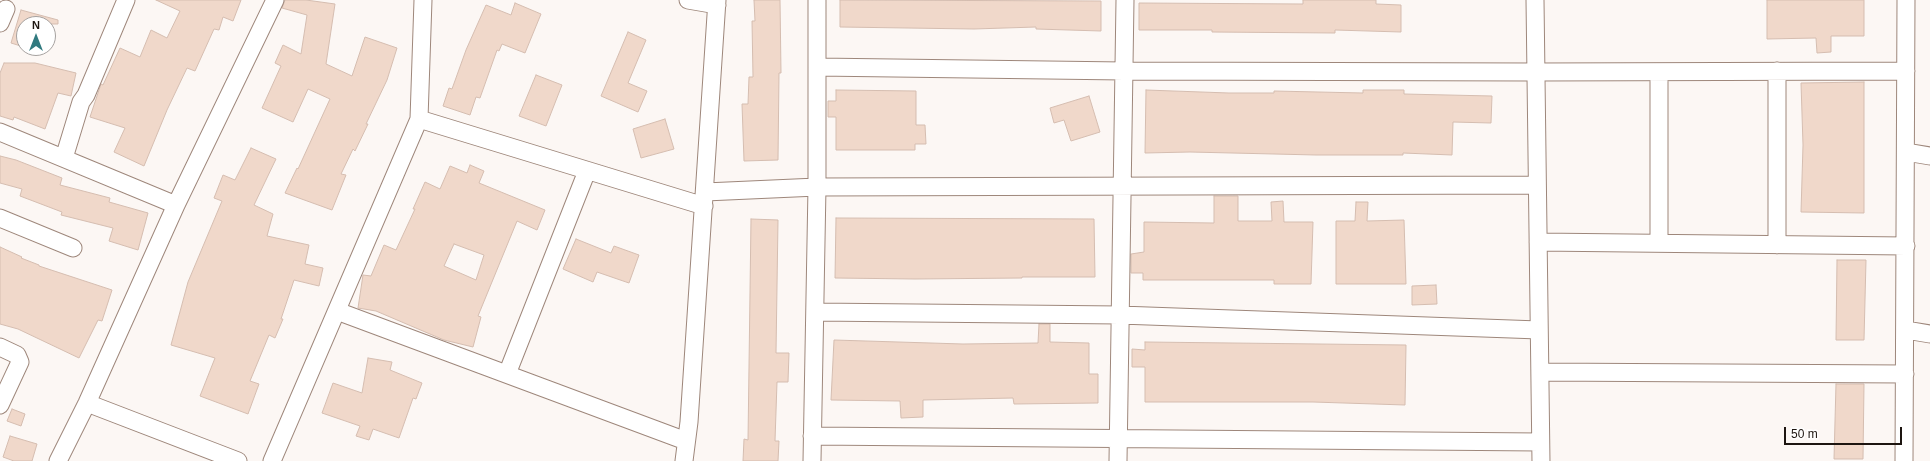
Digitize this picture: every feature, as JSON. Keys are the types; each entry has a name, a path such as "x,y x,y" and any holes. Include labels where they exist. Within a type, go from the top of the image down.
{"street":[{"path":"64,158 81,102 86,95 126,0"},
{"path":"58,461 87,403 176,205 275,0"},
{"path":"272,461 420,119 423,0"},
{"path":"684,461 717,3 688,0"},
{"path":"812,461 817,187 817,0"},
{"path":"1118,461 1125,0"},
{"path":"1535,0 1541,461"},
{"path":"1904,461 1906,330 1906,0"},
{"path":"817,67 1536,72 1906,71"},
{"path":"1777,71 1777,245"},
{"path":"1659,72 1659,243"},
{"path":"420,119 587,170 704,199 817,187 1537,186"},
{"path":"0,132 176,205"},
{"path":"1906,152 1930,156"},
{"path":"506,374 587,170"},
{"path":"0,218 73,248"},
{"path":"1538,242 1906,246"},
{"path":"337,311 686,441"},
{"path":"815,312 1120,315 1539,330"},
{"path":"1906,330 1930,334"},
{"path":"0,347 17,355 20,362 0,405"},
{"path":"1540,372 1905,374"},
{"path":"87,403 238,461"},
{"path":"812,436 1540,442"}],"building":[{"path":"156,0 241,0 233,21 223,17 219,30 214,29 195,71 187,68 167,110 144,166 114,152 125,128 90,117 101,84 103,85 120,48 140,57 151,30 167,38 180,11"},
{"path":"285,0 306,0 335,4 326,64 352,76 365,37 397,48 387,80 366,124 368,124 355,151 353,149 341,174 346,175 332,210 285,193 297,168 298,169 330,99 308,89 293,122 262,108 281,66 275,63 283,45 301,54 307,15 282,8"},
{"path":"754,0 780,0 781,73 779,73 778,160 744,161 742,104 748,104 749,77 753,77 752,21 755,21"},
{"path":"840,0 1101,1 1101,31 1036,29 1036,27 974,29 840,27"},
{"path":"1303,0 1376,0 1376,4 1401,5 1401,32 1335,30 1335,33 1139,30 1139,3 1303,4"},
{"path":"1767,0 1864,0 1864,36 1831,36 1831,52 1817,53 1816,38 1767,39"},
{"path":"515,3 541,14 525,53 502,44 499,51 497,50 480,98 476,97 470,115 443,106 449,88 452,89 466,50 486,5 511,15"},
{"path":"21,10 43,16 19,16"},
{"path":"16,26 16,45 11,43"},
{"path":"628,32 646,40 628,83 647,91 638,112 601,96"},
{"path":"4,63 35,63 76,73 71,96 58,93 45,129 14,117 13,120 0,116 0,73"},
{"path":"536,75 562,85 546,126 519,116"},
{"path":"1864,82 1864,213 1801,212 1803,145 1801,83"},
{"path":"836,90 916,91 916,125 925,125 926,144 915,144 915,150 836,150 836,117 828,117 828,101 836,101"},
{"path":"1146,90 1229,93 1274,93 1274,91 1363,93 1363,90 1404,90 1404,94 1492,96 1491,123 1453,122 1452,155 1403,153 1403,155 1316,155 1190,152 1145,153"},
{"path":"1089,96 1100,132 1071,141 1064,120 1054,123 1050,108"},
{"path":"665,119 674,149 641,158 633,129"},
{"path":"251,148 276,159 254,205 273,214 267,236 309,245 305,264 323,268 319,286 294,280 281,319 283,319 275,338 269,335 250,381 259,384 248,414 200,396 215,358 171,345 188,282 222,201 214,198 223,175 235,180"},
{"path":"0,156 16,160 62,178 60,185 110,198 109,202 148,213 138,250 109,241 113,228 61,215 62,212 20,196 22,189 0,183"},
{"path":"470,165 484,171 479,183 545,210 537,230 517,221 478,316 481,317 473,347 444,340 376,311 358,308 363,275 371,276 384,245 396,250 415,209 413,209 425,182 440,189 450,166 467,173","holes":["454,244 484,255 476,280 444,266"]},
{"path":"1214,196 1238,196 1238,221 1272,221 1271,202 1283,201 1284,222 1313,222 1311,284 1274,284 1274,280 1143,280 1143,273 1131,273 1131,254 1144,252 1144,222 1214,223"},
{"path":"1356,202 1368,202 1367,221 1404,220 1406,284 1336,284 1336,221 1355,221"},
{"path":"836,218 1094,219 1095,277 915,279 835,278"},
{"path":"751,219 778,220 776,353 789,353 788,382 777,382 775,441 779,441 778,461 743,461 744,439 748,440"},
{"path":"576,239 611,253 614,246 639,255 629,283 597,272 593,282 563,269"},
{"path":"0,247 39,266 112,290 102,321 98,320 79,358 18,329 0,324"},
{"path":"1837,260 1866,260 1864,340 1836,340"},
{"path":"1436,285 1437,304 1412,305 1412,286"},
{"path":"1039,324 1050,324 1050,342 1089,343 1089,374 1098,374 1098,403 1014,404 1013,398 923,400 923,417 901,418 900,401 831,400 834,340 963,344 1038,343"},
{"path":"1145,342 1406,345 1405,405 1313,402 1145,402 1145,367 1132,367 1132,349 1145,350"},
{"path":"368,358 392,362 390,370 422,383 416,399 413,398 399,438 373,429 369,440 356,436 360,426 322,413 333,383 362,393"},
{"path":"1836,384 1864,384 1863,459 1834,459"},
{"path":"12,409 25,414 21,426 7,421"},
{"path":"10,436 37,444 32,461 14,461 3,457"}]}
